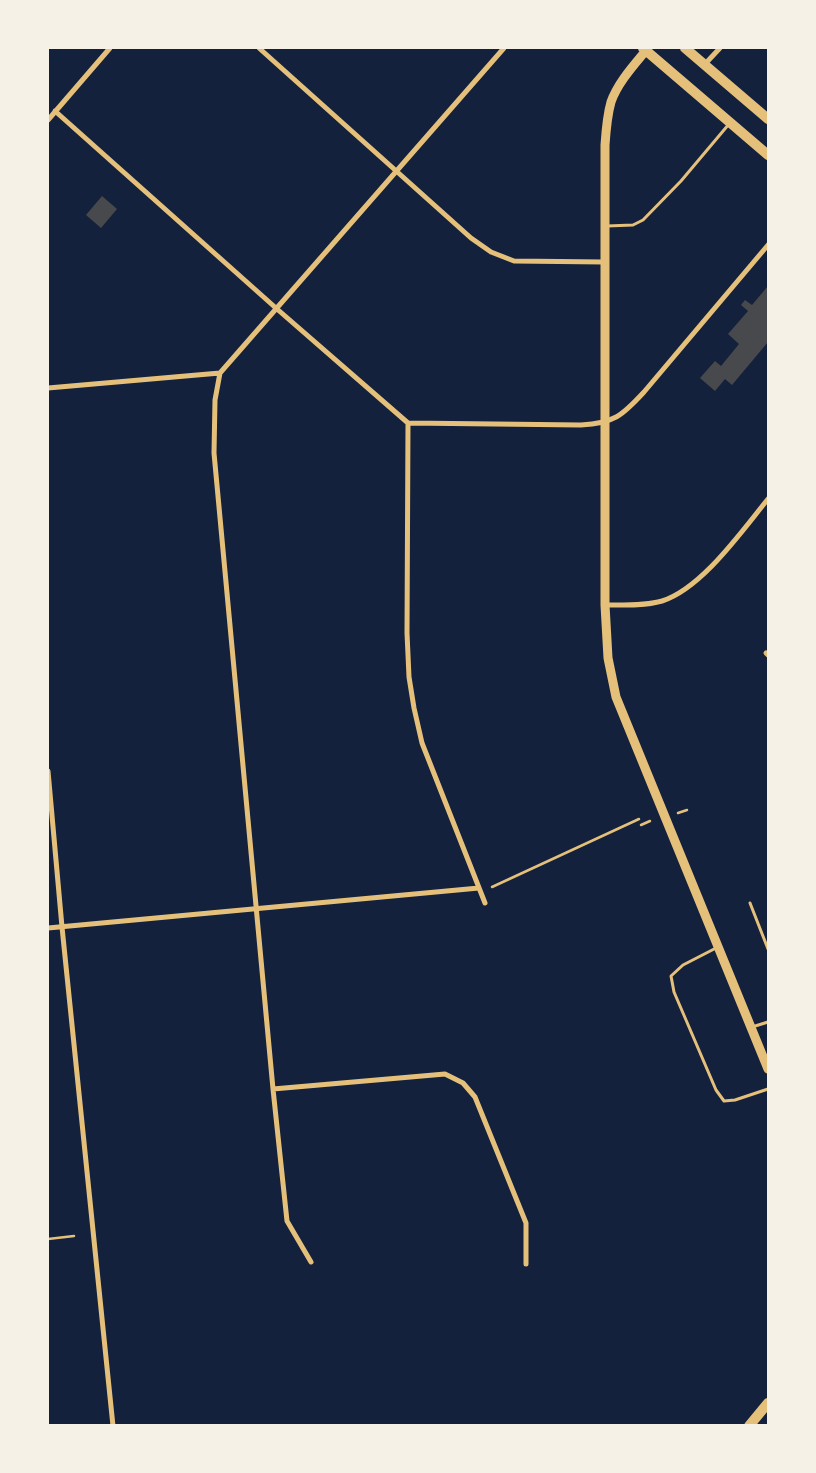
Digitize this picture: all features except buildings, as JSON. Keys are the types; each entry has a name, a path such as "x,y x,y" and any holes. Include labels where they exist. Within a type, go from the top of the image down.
{"main road":[{"path":"646,48 768,155"},
{"path":"685,48 768,119"},
{"path":"749,1426 768,1402"}],"street":[{"path":"48,120 110,48"},
{"path":"259,48 471,238 500,257 522,261 604,262"},
{"path":"310,1262 287,1221 214,454 215,400 220,373 504,48"},
{"path":"646,48 618,88 612,100 608,112 604,144 604,605 608,658 616,697 768,1069"},
{"path":"705,64 720,48"},
{"path":"55,111 408,423 577,425 604,422 620,416 636,401 768,245"},
{"path":"48,388 220,373"},
{"path":"408,423 407,633 409,677 422,743 485,903"},
{"path":"604,605 643,604 661,601 680,593 701,578 768,499"},
{"path":"48,771 113,1426"},
{"path":"48,928 479,888"},
{"path":"273,1089 445,1074 463,1083 475,1097 526,1223 526,1264"}],"lane":[{"path":"604,226 633,226 643,220 681,181 730,122"},
{"path":"750,903 768,949"},
{"path":"718,946 683,965 671,976 674,992 716,1090 724,1100 735,1100 768,1089"},
{"path":"752,1028 768,1022"}],"path":[{"path":"678,814 687,810"},
{"path":"492,887 639,819"},
{"path":"641,825 650,821"},
{"path":"48,1239 74,1236"}]}
